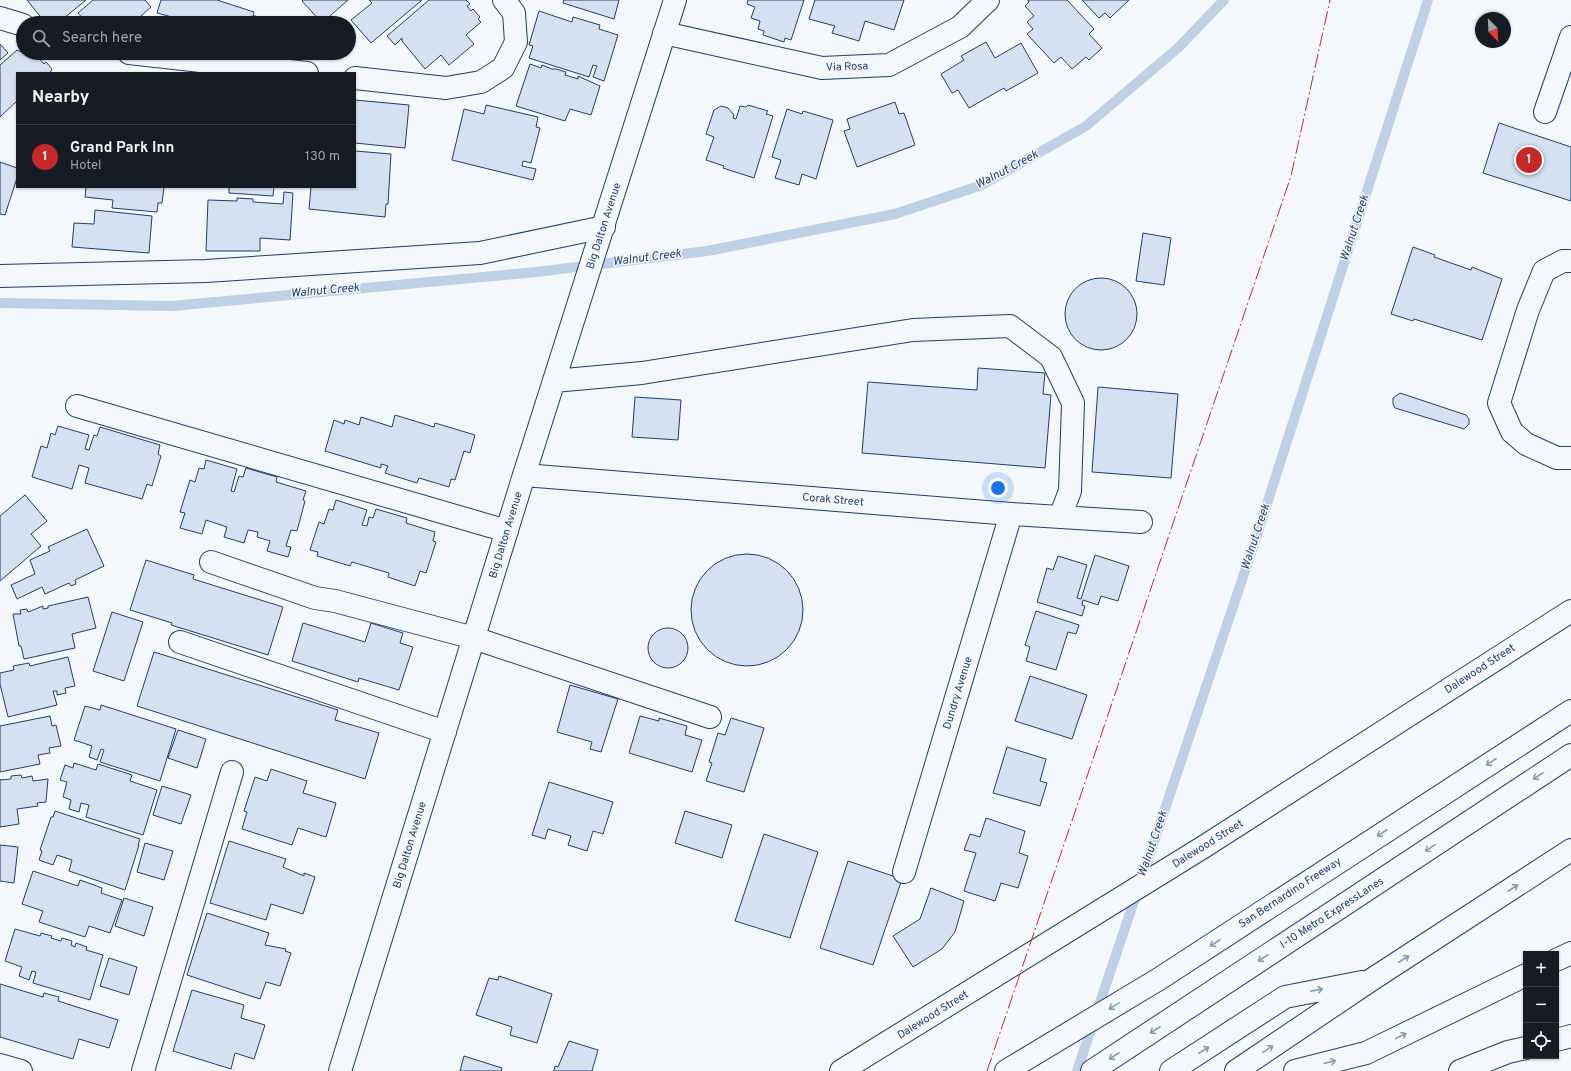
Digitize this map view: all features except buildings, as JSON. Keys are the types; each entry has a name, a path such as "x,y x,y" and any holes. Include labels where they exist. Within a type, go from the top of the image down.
{"main road":[{"path":"356,78 446,88 481,82 503,68 516,42 514,13 504,0"},
{"name":"Big Dalton Avenue","path":"340,1071 524,475 675,0"},
{"name":"Via Rosa","path":"664,33 822,68 889,65 960,27 988,0"},
{"path":"0,18 16,23"},
{"path":"1546,112 1571,37"},
{"path":"191,60 298,72"},
{"path":"0,276 206,271 480,253 602,233"},
{"path":"1571,260 1563,261 1544,271 1528,310 1499,403 1512,432 1526,444 1558,458 1571,458"},
{"path":"554,381 642,373 913,330 1010,326 1051,357 1073,403 1070,491 1060,517"},
{"path":"77,406 507,530"},
{"name":"Corak Street","path":"524,475 1011,514 1141,522"},
{"name":"Dundry Avenue","path":"904,872 1011,514"},
{"path":"211,562 314,598 335,601 474,638 710,717"},
{"name":"Dalewood Street","path":"841,1071 1206,846 1571,611"},
{"path":"180,642 445,732"},
{"name":"San Bernardino Freeway","path":"1008,1069 1159,979 1571,710"},
{"name":"I-10 Metro ExpressLanes","path":"1092,1071 1571,755"},
{"path":"143,1071 232,772"},
{"path":"1236,1071 1371,980 1571,850"},
{"path":"1559,958 1571,952"},
{"path":"1295,1071 1366,1053 1523,976"},
{"path":"1171,1071 1285,997 1371,980"},
{"path":"1559,1039 1571,1036"},
{"path":"1460,1071 1508,1052 1523,1049"},
{"path":"0,1065 21,1071"}],"waterway":[{"name":"Walnut Creek","path":"0,303 172,306 536,272 707,251 895,214 982,185 1086,126 1178,48 1224,0"},
{"name":"Walnut Creek","path":"1077,1071 1258,532 1428,0"}],"power":[{"path":"987,1071 1291,176 1330,0"}],"place":[{"name":"Grand Park Inn","path":"1529,160"}]}
